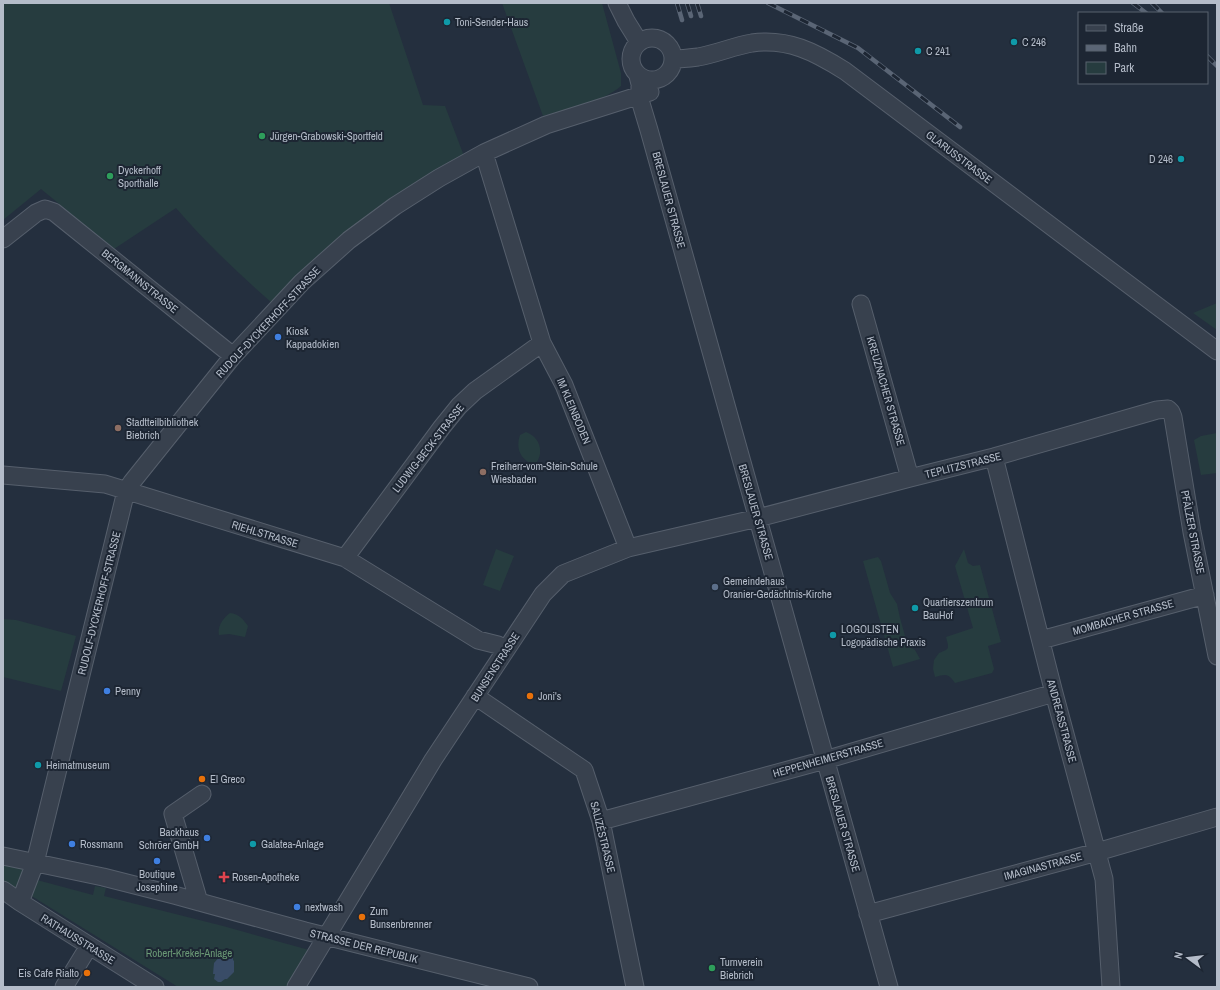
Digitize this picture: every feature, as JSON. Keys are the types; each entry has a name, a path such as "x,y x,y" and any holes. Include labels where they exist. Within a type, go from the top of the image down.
{"street":[{"path":"617,3 639,42 648,38 659,39 670,49 673,64 669,72 649,89"},
{"name":"BRESLAUER STRASSE","path":"639,42 632,51 630,62 634,72 638,76 640,84 649,89 642,106 650,130 868,914 890,987"},
{"name":"GLARUSSTRASSE","path":"673,59 699,57 752,43 776,43 795,46 827,59 1217,351"},
{"name":"RUDOLF-DYCKERHOFF-STRASSE","path":"20,902 35,863 126,492 233,356 302,282 349,240 395,206 484,153 546,125 649,89"},
{"path":"484,153 542,343"},
{"name":"BERGMANNSTRASSE","path":"3,239 36,213 45,210 54,212 233,356"},
{"name":"KREUZNACHER STRASSE","path":"861,304 910,478"},
{"name":"IM KLEINBODEN","path":"542,343 564,385 628,548"},
{"name":"LUDWIG-BECK-STRASSE","path":"345,558 459,406 476,391 542,343"},
{"name":"TEPLITZSTRASSE","path":"758,518 994,457 1157,410 1168,409"},
{"name":"PFÄLZER STRASSE","path":"1168,409 1173,417 1192,532 1217,656"},
{"name":"ANDREASSTRASSE","path":"994,457 1054,693 1104,879 1111,987"},
{"name":"RIEHLSTRASSE","path":"3,475 105,484 126,492 345,558 478,640 498,645 506,650"},
{"name":"BUNSENSTRASSE","path":"326,936 427,769 543,594 563,574 628,548 758,518"},
{"name":"MOMBACHER STRASSE","path":"1041,640 1205,594"},
{"name":"HEPPENHEIMERSTRASSE","path":"601,822 825,760 1054,693"},
{"name":"SALIZÉSTRASSE","path":"475,696 584,770 601,822 634,987"},
{"path":"199,902 173,814 202,794"},
{"name":"IMAGINASTRASSE","path":"868,914 1097,852 1217,817"},
{"name":"STRASSE DER REPUBLIK","path":"3,856 103,877 326,936 529,987"},
{"name":"RATHAUSSTRASSE","path":"3,890 88,946 155,987"},
{"path":"296,987 326,936"},
{"path":"64,987 88,946"}],"green space":[{"path":"3,3 389,3 423,105 445,106 464,156 429,174 272,303 222,257 176,208 114,249 41,189 3,220"},
{"path":"502,3 602,3 621,73 621,86 595,101 543,116"},
{"path":"1217,303 1217,330 1193,313"},
{"path":"526,432 534,437 539,444 540,449 537,462 532,464 521,455 518,444 520,435"},
{"path":"1217,433 1217,473 1201,475 1194,440 1201,436"},
{"path":"496,549 514,556 500,591 483,585"},
{"path":"964,549 968,563 973,566 980,565 1001,642 988,646 994,669 992,673 955,683 946,675 935,677 933,669 934,660 939,653 948,648 946,637 973,628 955,566"},
{"path":"878,557 881,561 890,593 897,604 907,643 915,650 920,659 893,667 863,561"},
{"path":"230,613 236,614 248,626 245,637 229,634 219,635 221,623"},
{"path":"3,619 16,620 76,636 61,691 3,677"},
{"path":"3,860 25,865 15,890 3,882"},
{"name":"Robert-Krekel-Anlage","path":"37,880 93,895 95,886 106,888 104,896 223,926 309,950 287,987 178,987 30,895"}],"water":[{"path":"227,952 233,955 234,972 227,979 218,982 214,979 214,963 221,955 223,956"}],"railway":[{"path":"677,3 682,20"},
{"path":"687,3 691,16"},
{"path":"697,3 701,16"},
{"path":"768,3 858,48 960,127"},
{"path":"1133,3 1145,12"},
{"path":"1152,3 1161,12"},
{"path":"1208,57 1217,66"}],"place":[{"name":"Toni-Sender-Haus","path":"447,22"},
{"name":"C 246","path":"1014,42"},
{"name":"C 241","path":"918,51"},
{"name":"Jürgen-Grabowski-Sportfeld","path":"262,136"},
{"name":"D 246","path":"1181,159"},
{"name":"Dyckerhoff Sporthalle","path":"110,176"},
{"name":"Kiosk Kappadokien","path":"278,337"},
{"name":"Stadtteilbibliothek Biebrich","path":"118,428"},
{"name":"Freiherr-vom-Stein-Schule Wiesbaden","path":"483,472"},
{"name":"Gemeindehaus Oranier-Gedächtnis-Kirche","path":"715,587"},
{"name":"Quartierszentrum BauHof","path":"915,608"},
{"name":"LOGOLISTEN Logopädische Praxis","path":"833,635"},
{"name":"Penny","path":"107,691"},
{"name":"Joni's","path":"530,696"},
{"name":"Heimatmuseum","path":"38,765"},
{"name":"El Greco","path":"202,779"},
{"name":"Backhaus Schröer GmbH","path":"207,838"},
{"name":"Rossmann","path":"72,844"},
{"name":"Galatea-Anlage","path":"253,844"},
{"name":"Boutique Josephine","path":"157,861"},
{"name":"Rosen-Apotheke","path":"224,877"},
{"name":"nextwash","path":"297,907"},
{"name":"Zum Bunsenbrenner","path":"362,917"},
{"name":"Turnverein Biebrich","path":"712,968"},
{"name":"Eis Cafe Rialto","path":"87,973"}]}
